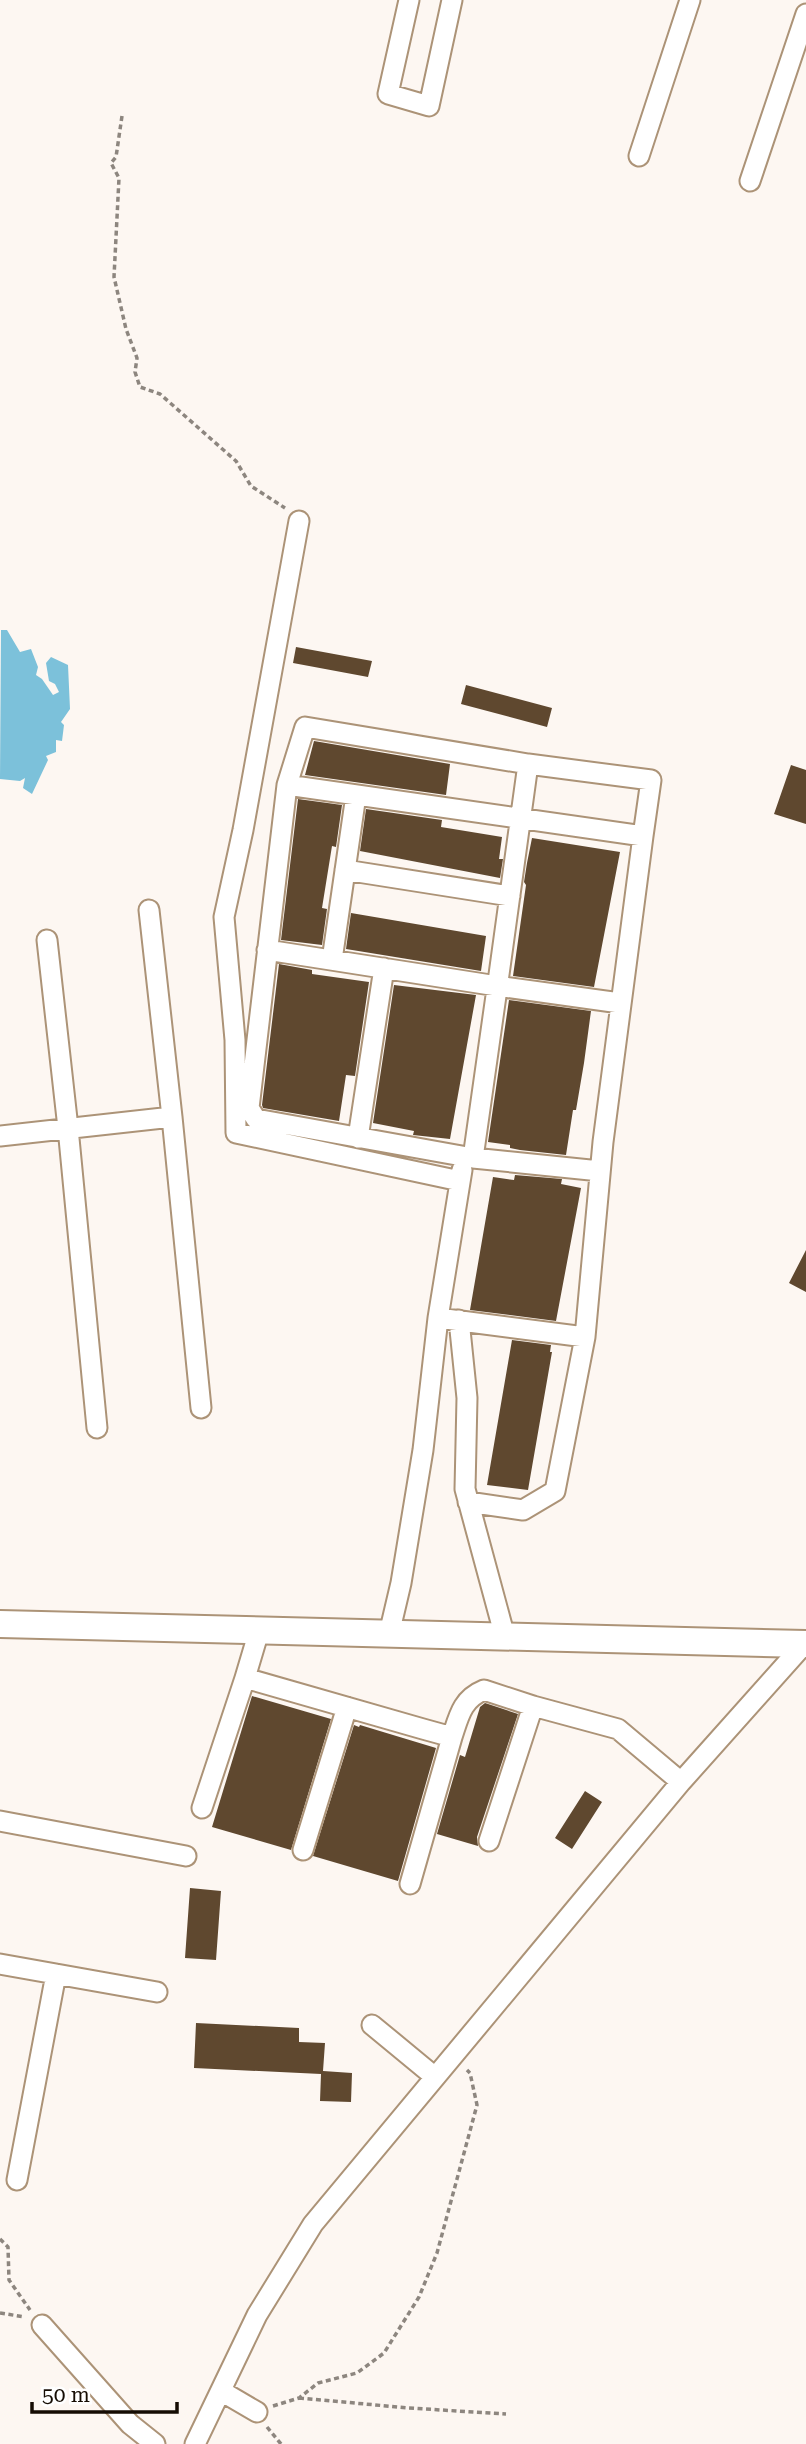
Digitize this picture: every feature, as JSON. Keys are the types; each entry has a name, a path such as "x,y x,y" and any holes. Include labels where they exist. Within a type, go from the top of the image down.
{"main road":[{"path":"0,1624 805,1643"}],"street":[{"path":"409,0 388,94 429,106 452,0"},
{"path":"639,156 690,0"},
{"path":"750,181 806,14"},
{"path":"299,522 243,830 224,917 235,1040 236,1133 460,1181"},
{"path":"468,1502 523,1510 555,1491 585,1338 600,1171 650,780 528,764 305,727 286,785 249,1108 256,1119 469,1157 600,1171"},
{"path":"389,1634 401,1583 423,1450 438,1318 460,1181 469,1157 497,986 528,764"},
{"path":"286,785 643,836"},
{"path":"332,960 356,795"},
{"path":"345,870 510,897"},
{"path":"149,911 201,1409"},
{"path":"47,940 97,1427"},
{"path":"267,950 620,1003"},
{"path":"358,1138 384,968"},
{"path":"0,1136 172,1117"},
{"path":"438,1318 585,1338"},
{"path":"459,1320 467,1398 465,1489 505,1637"},
{"path":"202,1808 259,1631"},
{"path":"195,2444 257,2315 313,2224 681,1782 805,1643"},
{"path":"245,1678 452,1737"},
{"path":"410,1884 462,1705 476,1693 484,1690 618,1729 681,1782"},
{"path":"489,1841 533,1706"},
{"path":"303,1850 347,1707"},
{"path":"0,1821 186,1856"},
{"path":"0,1964 157,1992"},
{"path":"17,2180 56,1974"},
{"path":"372,2025 435,2077"},
{"path":"42,2325 130,2424 155,2444"},
{"path":"220,2391 257,2412"}],"path":[{"path":"122,116 116,157 111,163 119,178 114,277 126,329 137,358 135,372 139,387 160,394 236,461 251,486 284,507 299,522"},
{"path":"257,2412 299,2398 318,2383 357,2373 384,2353 419,2297 437,2253 477,2105 470,2073 452,2057"},
{"path":"0,2239 8,2247 9,2280 42,2325"},
{"path":"0,2313 24,2316 42,2325"},
{"path":"299,2398 506,2414"}],"water":[{"path":"1,630 7,630 20,652 31,649 38,667 36,675 53,695 59,692 55,684 49,681 46,663 51,657 68,665 70,709 61,722 64,725 62,741 56,740 56,752 46,756 48,760 32,794 23,788 25,778 20,781 0,779"}],"building":[{"path":"296,647 372,661 368,677 293,663"},
{"path":"466,685 552,708 547,727 461,704"},
{"path":"314,741 450,764 446,795 305,775"},
{"path":"791,765 806,770 806,824 774,814"},
{"path":"298,799 342,805 336,847 332,846 322,908 327,909 322,945 281,940"},
{"path":"366,809 442,820 441,827 502,837 500,878 360,851"},
{"path":"532,838 620,852 594,987 513,976"},
{"path":"351,913 486,936 481,971 346,949"},
{"path":"279,964 312,970 312,974 369,982 355,1076 346,1075 339,1121 263,1108"},
{"path":"394,985 476,995 450,1139 413,1135 414,1131 373,1123"},
{"path":"509,1000 591,1011 576,1110 573,1110 566,1155 520,1150 510,1148 510,1145 488,1142"},
{"path":"515,1175 562,1179 561,1184 581,1188 556,1321 470,1310 493,1177 514,1180"},
{"path":"806,1250 806,1292 789,1283"},
{"path":"512,1340 551,1345 552,1352 528,1490 487,1485"},
{"path":"252,1696 331,1719 291,1850 212,1827"},
{"path":"485,1703 518,1714 477,1837 478,1846 437,1834 460,1755 465,1757 480,1707"},
{"path":"354,1725 436,1748 398,1881 313,1856"},
{"path":"585,1791 602,1802 572,1849 555,1838"},
{"path":"190,1888 221,1891 216,1960 185,1958"},
{"path":"196,2023 299,2028 299,2042 325,2043 323,2071 352,2073 351,2102 320,2101 321,2074 194,2068"}]}
